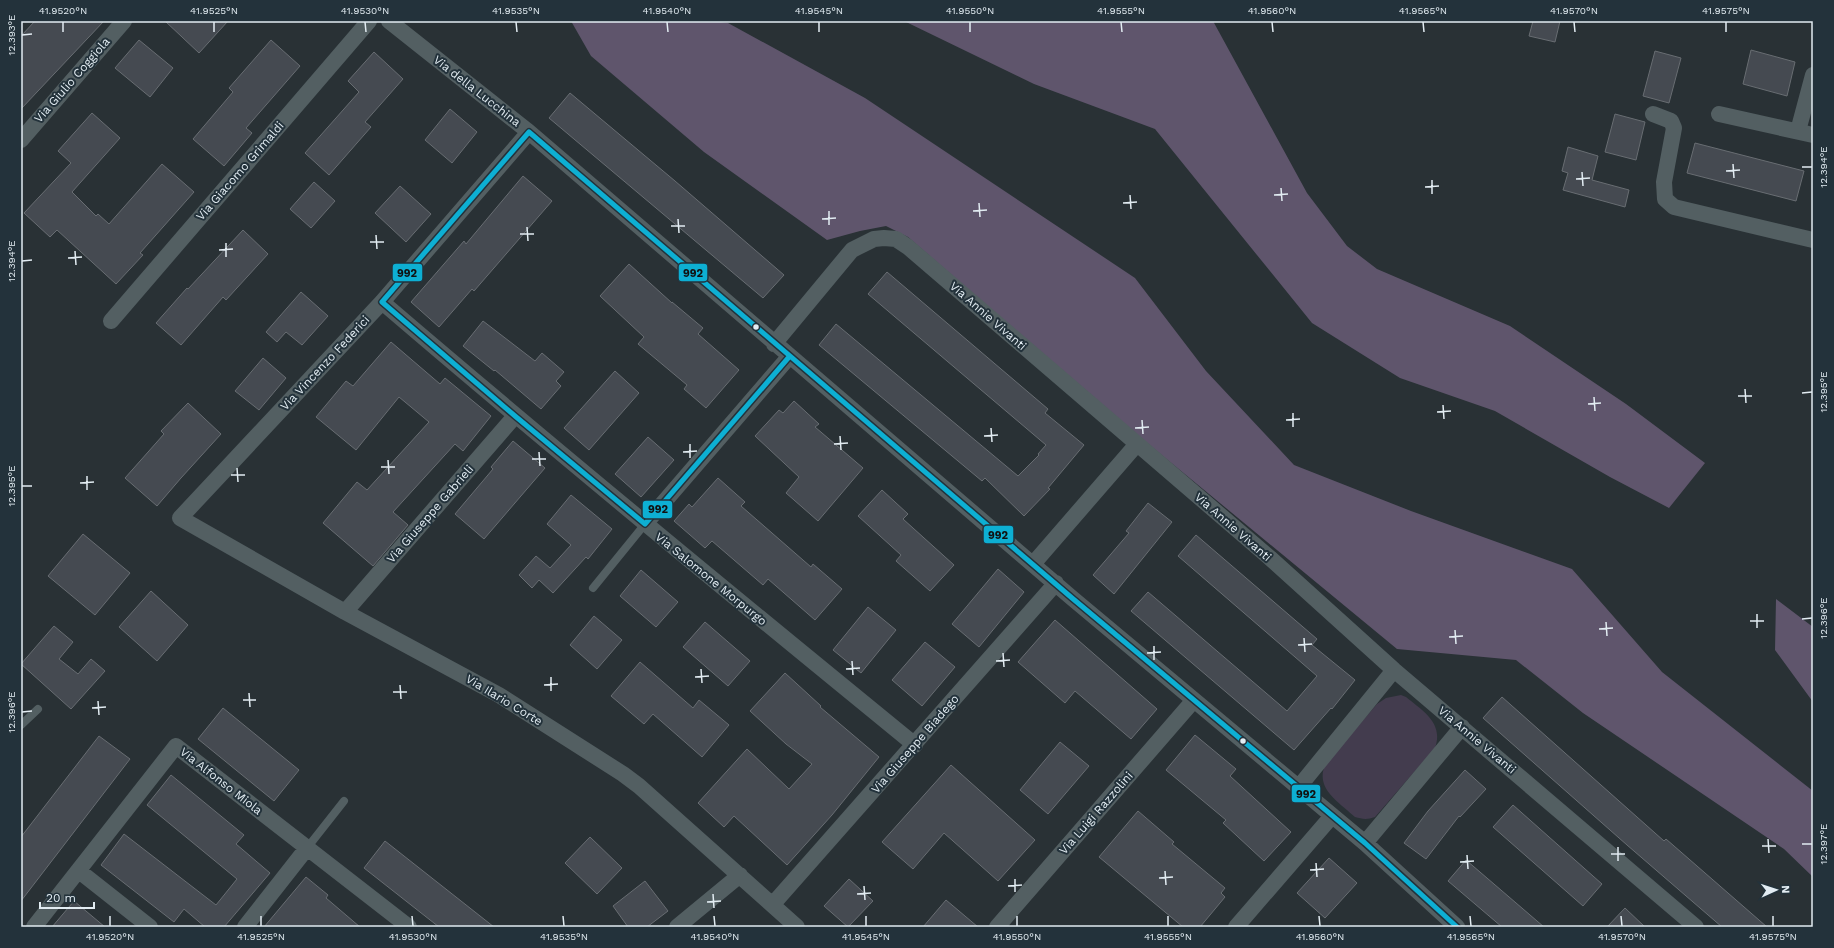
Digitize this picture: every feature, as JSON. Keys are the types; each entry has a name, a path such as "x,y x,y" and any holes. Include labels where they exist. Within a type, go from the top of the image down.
{"street":[{"name":"Via Giulio Coggiola","path":"21,140 124,21"},
{"name":"Via Giacomo Grimaldi","path":"111,321 369,21"},
{"name":"Via della Lucchina","path":"389,21 529,132 789,357 1365,844 1450,925"},
{"path":"1719,114 1805,133 1813,75"},
{"path":"1653,114 1671,121 1674,128 1664,182 1665,199 1674,207 1813,240"},
{"name":"Via Vincenzo Federici","path":"180,518 382,302 529,132"},
{"name":"Via Annie Vivanti","path":"774,344 852,250 874,239 896,239 908,247 1270,558 1394,670 1696,927"},
{"name":"Via Salomone Morpurgo","path":"382,302 515,416 645,524 915,744"},
{"path":"645,524 789,357"},
{"name":"Via Giuseppe Gabrieli","path":"345,612 515,416"},
{"path":"1033,564 1137,444"},
{"name":"Via Ilario Corte","path":"180,518 345,612 499,695 623,774 639,786 797,927"},
{"name":"Via Giuseppe Biadego","path":"773,904 1056,583"},
{"path":"1298,788 1394,670"},
{"name":"Via Luigi Razzolini","path":"997,927 1194,700"},
{"path":"1365,844 1462,727"},
{"name":"Via Alfonso Miola","path":"34,927 176,746 409,927"},
{"path":"1236,927 1332,816"},
{"path":"245,927 306,848"},
{"path":"79,871 150,927"},
{"path":"677,927 740,875"}],"lane":[{"path":"593,588 645,524"},
{"path":"21,725 38,709"},
{"path":"306,848 344,801"}],"shaded area":[{"path":"571,21 714,21 728,23 865,98 1135,278 1206,371 1294,465 1411,511 1572,569 1662,672 1813,791 1813,877 1784,849 1583,713 1516,660 1397,649 1101,405 908,237 886,226 827,240 704,152 591,56"},
{"path":"904,21 1213,21 1307,193 1347,246 1377,269 1510,326 1626,404 1705,463 1669,508 1610,477 1495,411 1400,378 1312,323 1155,129 1034,84"},
{"path":"1776,599 1813,627 1813,702 1775,650"},
{"path":"1401,695 1406,697 1430,718 1437,731 1435,748 1375,817 1365,819 1355,817 1330,794 1326,788 1323,781 1325,765 1377,704 1386,698"}],"building":[{"path":"35,21 104,21 21,109 21,36"},
{"path":"165,21 228,21 199,53"},
{"path":"1533,21 1560,21 1555,42 1529,36"},
{"path":"139,40 173,68 150,97 115,68"},
{"path":"271,40 300,66 246,128 252,133 224,166 193,139 233,92 229,88"},
{"path":"1751,50 1795,62 1787,96 1743,84"},
{"path":"1655,51 1681,58 1669,103 1643,96"},
{"path":"374,52 403,79 365,122 371,127 329,175 305,153 359,92 348,81"},
{"path":"570,93 784,275 763,298 549,118"},
{"path":"450,109 477,132 452,163 425,140"},
{"path":"92,113 120,138 72,192 96,216 98,214 109,224 162,164 194,192 140,253 143,255 116,284 57,230 50,237 24,213 71,163 58,151"},
{"path":"1615,114 1645,122 1636,160 1605,152"},
{"path":"1695,143 1804,171 1796,201 1687,173"},
{"path":"1568,147 1598,156 1592,180 1629,190 1625,207 1563,190 1568,173 1562,171"},
{"path":"523,176 552,201 474,291 472,289 439,327 411,302 464,241 466,244"},
{"path":"314,182 335,201 311,228 290,209"},
{"path":"400,186 431,214 406,242 375,213"},
{"path":"243,230 268,254 226,300 223,297 181,345 156,323 187,288 188,289"},
{"path":"629,264 672,303 703,328 698,334 739,370 706,408 684,389 687,385 638,344 644,337 600,296"},
{"path":"887,272 1048,409 1045,413 1084,445 1048,488 1050,489 1024,516 985,478 982,481 819,345 836,324 1018,476 1039,455 1038,454 1046,445 868,294"},
{"path":"301,292 328,316 302,345 286,332 277,342 266,332"},
{"path":"483,321 535,361 542,353 564,372 556,381 561,386 541,409 495,370 494,371 463,346"},
{"path":"391,342 440,384 445,378 491,416 463,451 455,444 393,512 408,525 373,566 323,523 357,482 367,490 429,422 399,397 356,450 316,417 346,381 353,386"},
{"path":"263,358 286,378 259,410 235,391"},
{"path":"615,371 639,393 589,450 564,428"},
{"path":"794,401 819,424 815,427 863,468 818,521 786,493 799,477 755,436 779,410 783,413"},
{"path":"188,403 221,434 157,506 125,478 164,434 161,431"},
{"path":"648,437 674,460 641,497 615,474"},
{"path":"513,441 545,468 484,539 455,514 493,469 491,467"},
{"path":"718,478 745,502 741,506 811,567 813,564 842,589 815,620 768,579 763,585 712,541 705,548 674,521 689,504 692,507"},
{"path":"882,490 908,514 903,519 954,565 930,591 896,561 901,555 858,516"},
{"path":"571,495 612,529 588,559 586,557 553,593 539,580 532,588 519,575 536,556 550,568 571,545 547,524"},
{"path":"1148,503 1172,522 1114,594 1093,575 1129,533 1126,531"},
{"path":"83,534 130,573 95,615 48,576"},
{"path":"1196,535 1317,639 1312,645 1355,680 1332,709 1331,708 1294,750 1131,611 1148,592 1287,711 1317,676 1178,556"},
{"path":"998,569 1024,592 979,647 952,624"},
{"path":"641,570 678,602 656,627 620,596"},
{"path":"151,591 188,625 157,661 119,627"},
{"path":"868,607 896,630 861,673 833,650"},
{"path":"594,616 622,640 597,669 570,645"},
{"path":"1055,620 1157,709 1131,739 1075,691 1065,703 1018,662"},
{"path":"705,622 750,661 728,686 683,647"},
{"path":"54,626 73,642 59,659 78,674 91,659 105,671 71,709 21,664"},
{"path":"925,642 955,667 922,706 892,680"},
{"path":"640,662 693,708 699,700 729,725 702,757 653,714 644,724 611,696"},
{"path":"785,673 821,706 820,707 879,757 832,815 787,865 734,816 724,827 698,803 747,749 789,789 812,764 786,744 750,711"},
{"path":"1502,697 1664,841 1666,839 1767,927 1722,927 1627,845 1483,718"},
{"path":"223,708 299,770 274,801 198,739"},
{"path":"1195,735 1236,769 1230,776 1291,832 1264,861 1223,823 1226,820 1166,770"},
{"path":"99,736 130,759 21,901 21,837"},
{"path":"1060,742 1089,766 1048,814 1020,790"},
{"path":"951,765 1035,840 998,881 944,833 913,869 882,842"},
{"path":"1465,770 1486,789 1460,817 1459,816 1426,859 1404,843 1428,811"},
{"path":"171,775 244,835 236,844 270,873 224,927 205,927 184,909 174,922 101,865 124,834 216,905 237,879 147,805"},
{"path":"1513,805 1602,884 1583,906 1493,827"},
{"path":"1138,811 1174,842 1172,844 1225,888 1221,893 1225,897 1200,927 1183,927 1099,857"},
{"path":"590,837 622,868 597,894 565,863"},
{"path":"385,841 494,927 439,927 364,868"},
{"path":"1329,858 1357,883 1325,918 1297,893"},
{"path":"1466,860 1544,927 1502,927 1448,881"},
{"path":"306,877 328,895 326,898 360,927 264,927"},
{"path":"849,879 873,901 848,927 824,906"},
{"path":"645,881 668,911 647,927 628,927 613,906"},
{"path":"946,900 978,927 923,927"},
{"path":"74,901 105,927 52,927"},
{"path":"1625,908 1645,927 1607,927"}],"transit line":[{"name":"992","path":"789,357 645,524 515,416 382,302 529,132 1072,598 1365,843 1457,927"}]}
